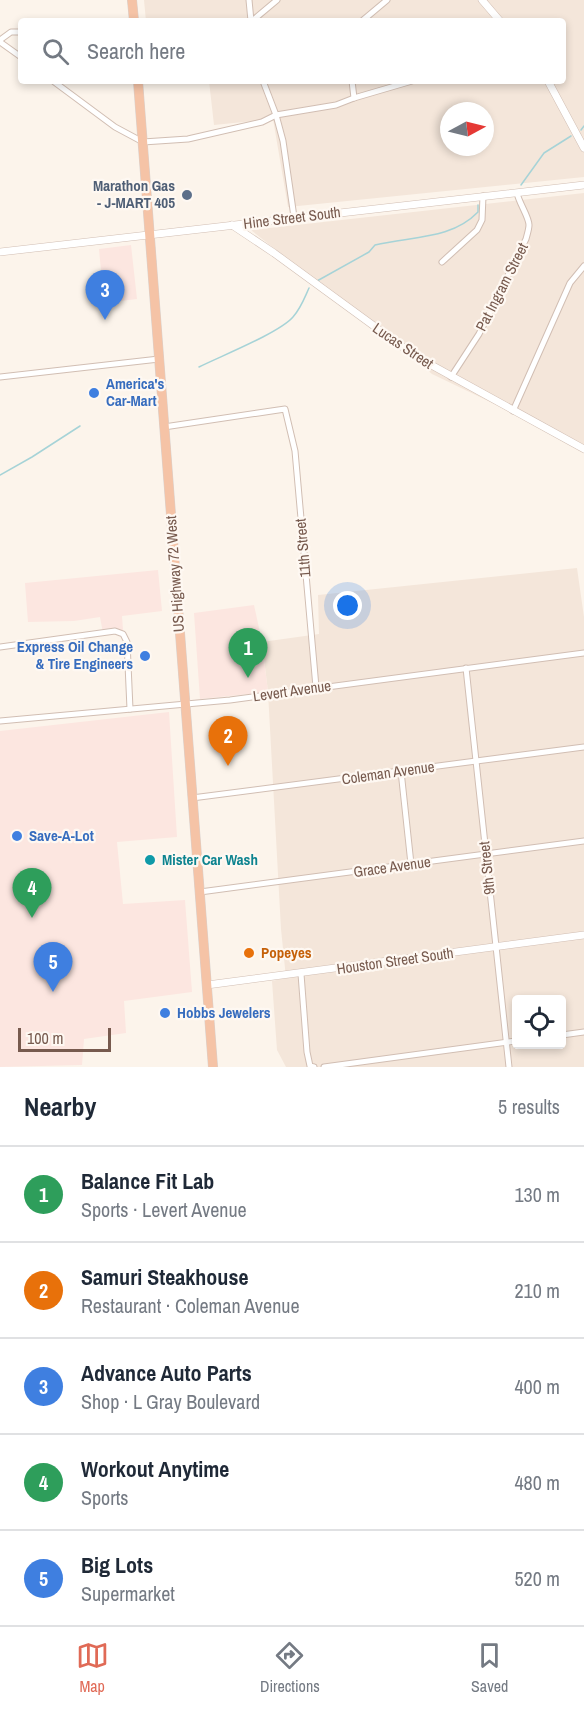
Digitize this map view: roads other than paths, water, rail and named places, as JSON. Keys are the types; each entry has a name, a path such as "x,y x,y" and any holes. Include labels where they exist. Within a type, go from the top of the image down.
{"highway":[{"path":"132,0 134,18"},
{"name":"US Highway 72 West","path":"138,84 213,1067"}],"street":[{"path":"249,0 252,18"},
{"path":"256,18 277,0"},
{"path":"366,18 387,0"},
{"path":"482,0 497,18"},
{"path":"18,32 11,32 0,41 18,55"},
{"path":"57,84 115,127 143,142 188,140 262,122 276,115 336,105 402,84"},
{"path":"264,84 276,115 294,217"},
{"path":"352,84 354,98"},
{"path":"550,84 584,148"},
{"name":"Hine Street South","path":"0,252 584,185"},
{"name":"Pat Ingram Street","path":"451,377 479,334 526,239 528,217 519,205 517,193"},
{"path":"442,262 477,230 482,220 483,196"},
{"name":"Lucas Street","path":"232,225 274,253 401,347 451,377 584,449"},
{"path":"513,411 570,283 584,266"},
{"path":"0,377 159,359"},
{"name":"11th Street","path":"164,427 285,408 295,451 316,687"},
{"path":"0,647 113,632 123,634 127,642 130,709"},
{"name":"Levert Avenue","path":"0,721 230,700 584,652"},
{"name":"9th Street","path":"466,668 509,1067"},
{"name":"Coleman Avenue","path":"192,798 584,747"},
{"path":"401,771 411,864"},
{"name":"Grace Avenue","path":"200,892 584,841"},
{"name":"Houston Street South","path":"207,985 584,935"},
{"path":"301,974 307,1052 310,1066 314,1067"},
{"path":"566,1034 584,1032"},
{"path":"324,1067 512,1041"}],"waterway":[{"path":"581,130 584,126"},
{"path":"521,185 544,153 571,136"},
{"path":"317,281 369,252 375,245 430,236 456,228 478,212 478,205"},
{"path":"199,367 263,337 286,323 298,310 309,288"},
{"path":"0,475 80,426"}],"place":[{"name":"Marathon Gas - J-MART 405","path":"187,195"},
{"name":"Advance Auto Parts","path":"105,320"},
{"name":"America's Car-Mart","path":"94,393"},
{"name":"Express Oil Change & Tire Engineers","path":"145,656"},
{"name":"Balance Fit Lab","path":"248,678"},
{"name":"Samuri Steakhouse","path":"228,766"},
{"name":"Save-A-Lot","path":"17,836"},
{"name":"Mister Car Wash","path":"150,860"},
{"name":"Workout Anytime","path":"32,918"},
{"name":"Popeyes","path":"249,953"},
{"name":"Big Lots","path":"53,992"},
{"name":"Hobbs Jewelers","path":"165,1013"}]}
